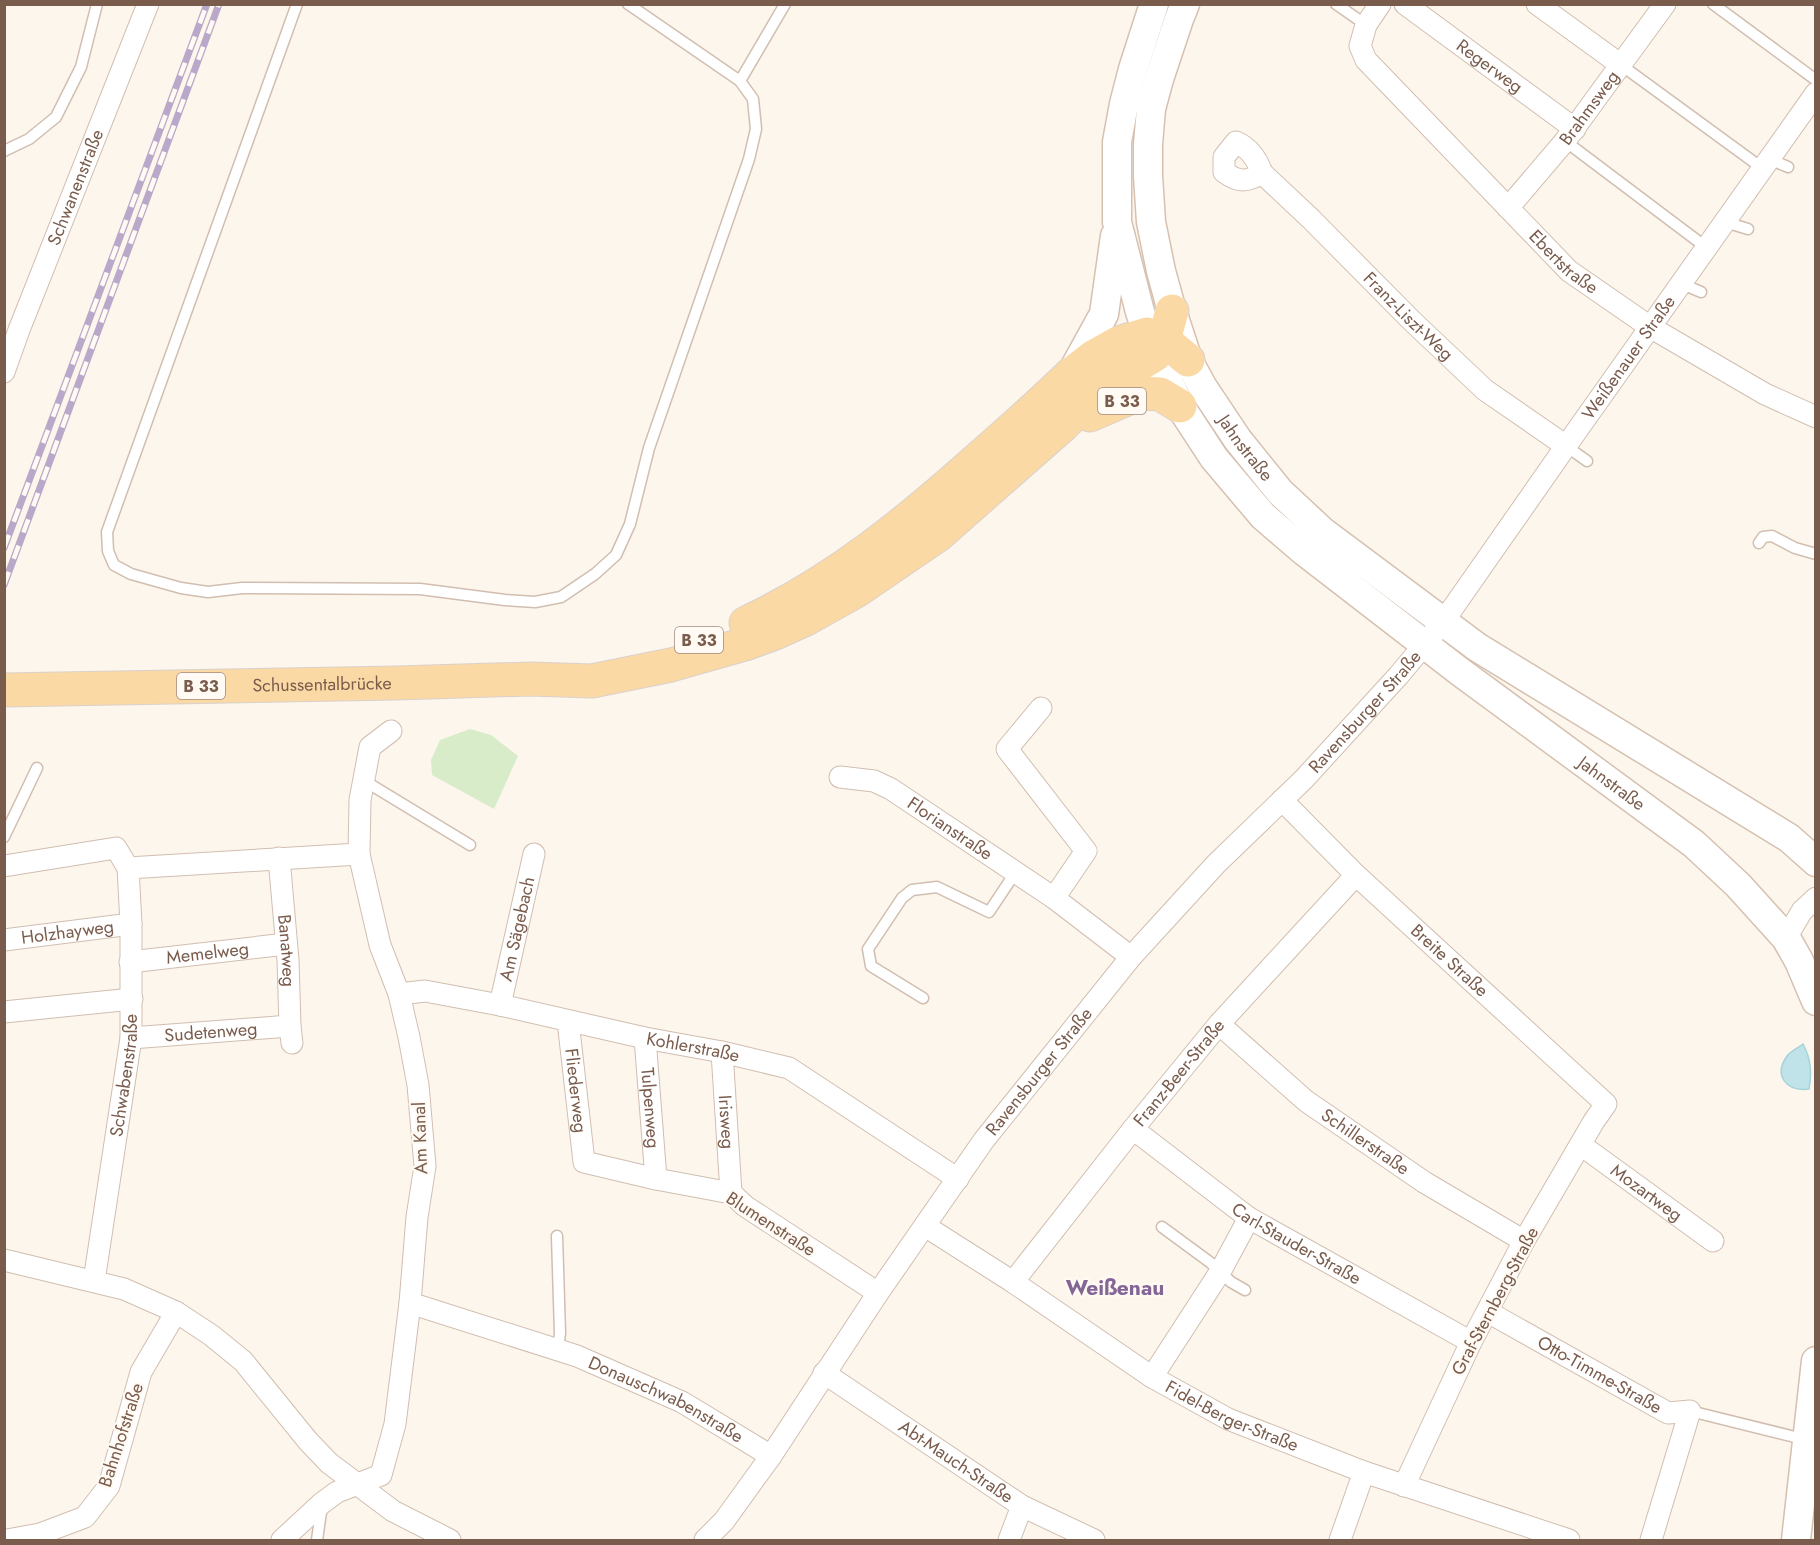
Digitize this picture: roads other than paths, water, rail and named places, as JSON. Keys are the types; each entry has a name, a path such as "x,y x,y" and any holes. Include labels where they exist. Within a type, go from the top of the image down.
{"main road":[{"name":"Jahnstraße","path":"1154,4 1133,69 1117,142 1117,222 1165,340 1180,406 1214,458 1263,516 1305,552 1424,645 1694,844 1738,885 1798,953"},
{"name":"Jahnstraße","path":"1185,4 1151,109 1148,144 1151,222 1161,271 1165,340 1202,386 1238,440 1280,492 1323,532 1484,652 1802,838 1815,862"},
{"name":"B 33","path":"1071,374 1104,314 1117,222"},
{"name":"B 33","path":"537,679 694,642 748,622 795,598 843,570 920,511 1071,374 1094,357 1118,343 1165,340"},
{"name":"B 33","path":"537,679 592,681 671,665 745,644 806,619 856,591 938,536 1063,425 1099,389 1165,340"},
{"name":"B 33","path":"1063,425 1142,393 1160,394 1180,406"},
{"name":"Schussentalbrücke","path":"4,690 537,679"},
{"path":"1798,953 1815,1001"},
{"path":"1796,1540 1815,1361"}],"street":[{"name":"Schwanenstraße","path":"4,372 12,328 148,4"},
{"path":"1366,25 1380,4"},
{"name":"Regerweg","path":"1405,4 1570,135"},
{"path":"1537,4 1621,65"},
{"name":"Brahmsweg","path":"1508,208 1570,135 1665,4"},
{"name":"Ebertstraße","path":"1366,25 1360,46 1366,60 1569,271 1650,327 1765,394 1815,417"},
{"name":"Weißenauer Straße","path":"1443,622 1725,222 1773,165 1815,91"},
{"name":"Franz-Liszt-Weg","path":"1262,173 1485,390 1566,446"},
{"path":"1424,645 1443,622"},
{"name":"Ravensburger Straße","path":"705,1540 724,1521 771,1456 824,1373 984,1140 1131,957 1216,864 1304,779 1424,645"},
{"path":"1041,708 1007,749 1086,851 1053,898"},
{"name":"Am Kanal","path":"357,1484 381,1475 395,1424 424,1166 418,1085 399,994 380,945 359,854 360,800 370,747 391,731"},
{"name":"Florianstraße","path":"840,777 874,781 891,789 1053,898 1131,957"},
{"name":"Breite Straße","path":"1282,800 1356,875 1606,1104 1594,1121"},
{"path":"4,866 116,848 128,868 359,854"},
{"name":"Am Sägebach","path":"500,1005 534,854"},
{"name":"Banatweg","path":"279,858 291,1034"},
{"name":"Schwabenstraße","path":"94,1281 131,1038 128,868"},
{"name":"Franz-Beer-Straße","path":"1013,1282 1219,1024 1356,875"},
{"path":"1798,953 1802,911 1815,898"},
{"name":"Holzhayweg","path":"4,940 130,924"},
{"name":"Memelweg","path":"130,962 286,944"},
{"name":"Kohlerstraße","path":"399,994 425,991 500,1005 789,1068 958,1179"},
{"path":"4,1012 132,999"},
{"name":"Fliederweg","path":"567,1021 584,1162"},
{"name":"Schillerstraße","path":"1219,1024 1306,1101 1424,1182 1524,1241"},
{"name":"Sudetenweg","path":"131,1038 291,1034"},
{"name":"Tulpenweg","path":"645,1038 656,1179"},
{"name":"Irisweg","path":"722,1052 731,1193"},
{"name":"Graf-Sternberg-Straße","path":"1404,1486 1471,1342 1524,1241 1594,1121"},
{"name":"Carl-Stauder-Straße","path":"1133,1129 1249,1218 1471,1342"},
{"name":"Mozartweg","path":"1581,1145 1713,1241"},
{"name":"Blumenstraße","path":"584,1162 731,1193 745,1206 878,1293"},
{"path":"1152,1377 1220,1272 1249,1218"},
{"name":"Fidel-Berger-Straße","path":"925,1226 1013,1282 1152,1377 1228,1419 1364,1472 1569,1540"},
{"path":"4,1260 124,1289 176,1312 211,1335 243,1361 308,1441 329,1463 420,1534 450,1540"},
{"name":"Donauschwabenstraße","path":"410,1303 577,1356 682,1402 771,1456"},
{"name":"Bahnhofstraße","path":"7,1540 39,1534 85,1517 109,1486 141,1372 176,1312"},
{"name":"Otto-Timme-Straße","path":"1488,1312 1668,1413 1690,1411"},
{"name":"Abt-Mauch-Straße","path":"824,1373 1022,1506 1094,1540"},
{"path":"1652,1540 1690,1411"},
{"path":"1340,1540 1364,1472"},
{"path":"282,1540 322,1503 337,1492 357,1484"},
{"path":"1009,1540 1022,1506"}],"lane":[{"path":"4,151 29,139 56,117 81,67 97,4"},
{"path":"297,4 107,532 108,551 114,565 131,574 181,588 208,592 242,588 420,589 535,602 561,597 595,574 616,555 630,524 649,448 749,159 756,129 753,99 740,81 628,4"},
{"path":"740,81 785,4"},
{"path":"1336,4 1366,25"},
{"path":"1713,4 1815,91"},
{"path":"1621,65 1773,165"},
{"path":"1570,135 1707,249"},
{"path":"1725,222 1748,229"},
{"path":"1682,284 1701,292"},
{"path":"1566,446 1587,461"},
{"path":"1759,543 1763,537 1772,536 1795,548 1815,554"},
{"path":"4,837 37,768"},
{"path":"363,780 470,845"},
{"path":"923,998 871,966 868,949 902,898 912,890 937,887 989,912 1015,873"},
{"path":"1162,1227 1211,1263 1231,1282 1245,1290"},
{"path":"557,1236 560,1333 558,1350"},
{"path":"1690,1411 1807,1440"},
{"path":"317,1540 322,1503"}],"water":[{"path":"1803,1044 1810,1066 1809,1089 1794,1088 1789,1085 1784,1081 1781,1070 1787,1056"}],"railway":[{"path":"4,548 207,4"},
{"path":"4,585 219,4"}],"district":[{"name":"Weißenau","path":"1115,1288"}]}
